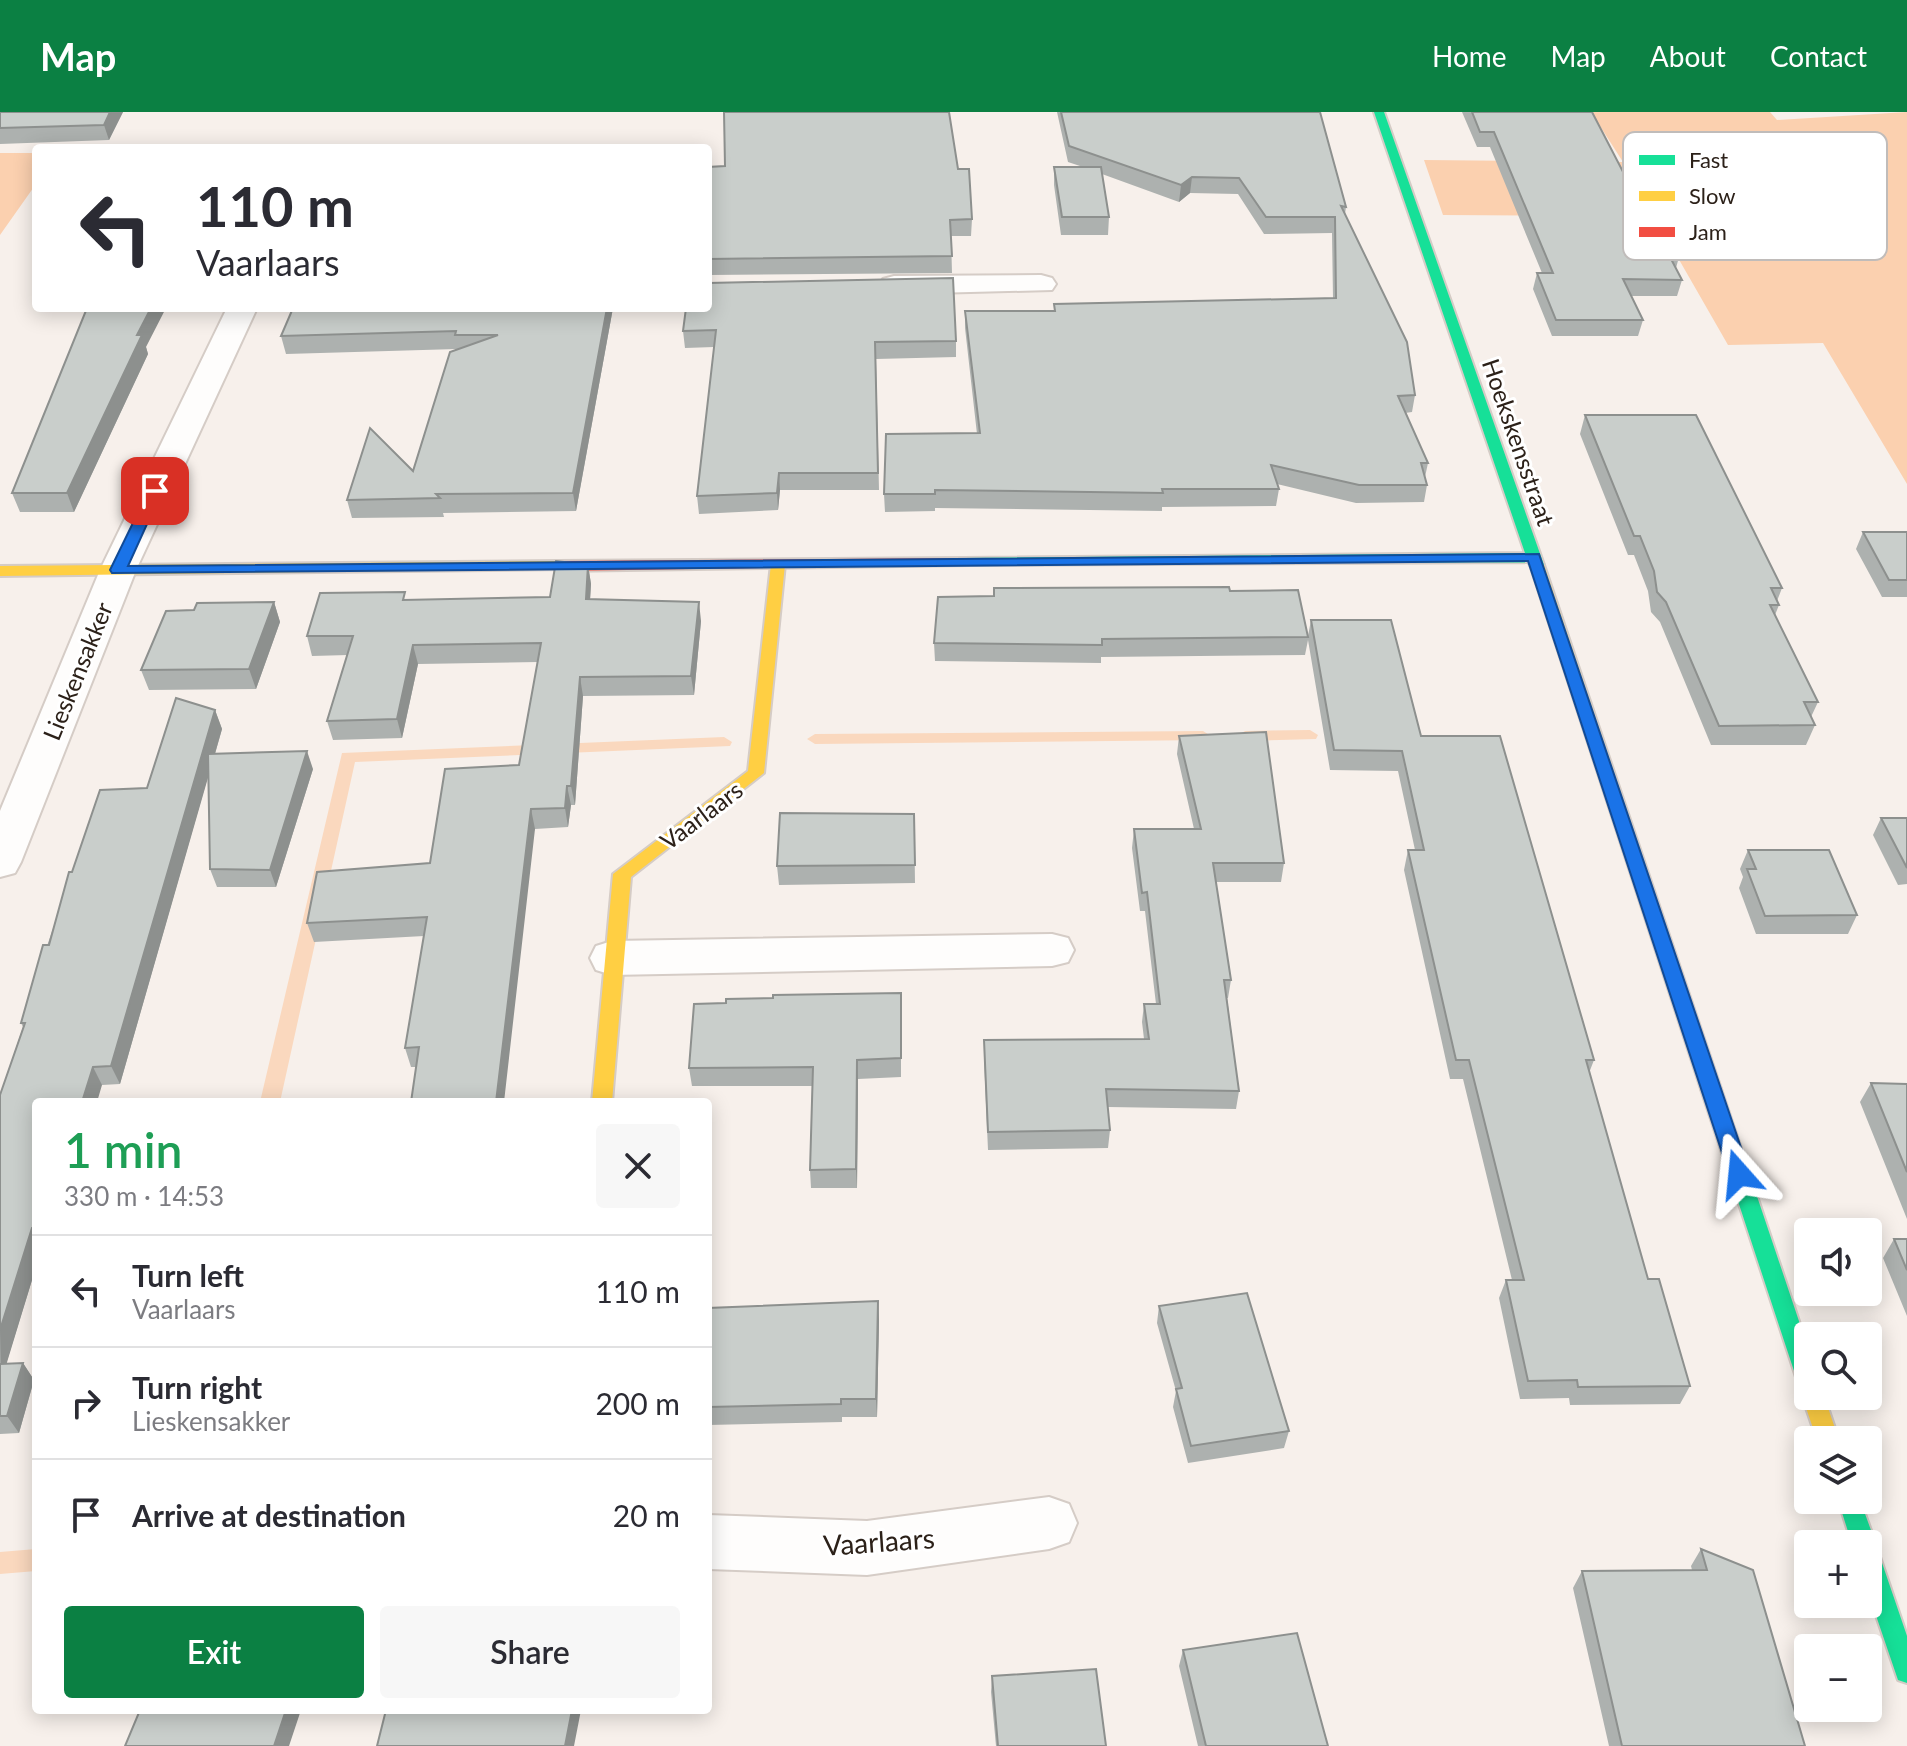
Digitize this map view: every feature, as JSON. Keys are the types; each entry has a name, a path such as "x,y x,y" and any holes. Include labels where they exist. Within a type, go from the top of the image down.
{"street":[{"name":"Hoekskensstraat","path":"1379,112 1534,557 1794,1338"},
{"path":"867,285 1041,284"},
{"name":"Lieskensakker","path":"0,862 118,570 240,312"},
{"path":"0,571 1534,557"},
{"name":"Vaarlaars","path":"602,1098 612,958 622,874 756,773 778,564"},
{"path":"612,958 1052,950"},
{"name":"Vaarlaars","path":"712,1542 867,1548 1049,1523"},
{"path":"1882,1598 1907,1671"}],"shaded area":[{"path":"1591,112 1770,112 1777,120 1907,112 1907,484 1823,343 1728,345 1679,260 1887,260 1887,132 1623,132 1623,162"},
{"path":"0,153 32,153 32,190 0,235"},
{"path":"1424,160 1623,162 1623,216 1443,215"}],"building":[{"path":"0,112 110,112 104,125 0,128"},
{"path":"724,112 949,112 958,169 969,169 972,219 950,220 952,256 712,259 712,167 725,166"},
{"path":"1061,112 1320,112 1346,207 1341,206 1407,342 1415,395 1398,396 1428,463 1421,463 1427,485 1359,485 1271,465 1279,489 1162,489 1163,493 935,490 935,494 884,494 886,434 980,433 965,311 1055,311 1054,304 1336,298 1335,217 1266,217 1239,178 1192,177 1181,185 1069,146"},
{"path":"1472,112 1592,112 1623,172 1623,260 1672,260 1682,280 1623,279 1643,320 1556,320 1537,273 1553,273 1494,132 1480,132"},
{"path":"1054,167 1101,167 1109,217 1062,217"},
{"path":"953,278 956,341 875,342 878,473 779,473 777,493 697,496 716,330 683,331 685,312 712,312 712,283"},
{"path":"85,312 149,312 137,335 142,335 67,493 12,493"},
{"path":"291,312 606,312 573,493 436,494 440,498 347,500 370,428 413,471 450,352 498,335 455,335 456,331 281,336"},
{"path":"1585,415 1696,415 1782,588 1771,588 1779,605 1770,605 1818,702 1804,702 1815,725 1719,726 1666,602 1657,592 1654,571 1640,536 1634,536"},
{"path":"1863,532 1907,532 1907,580 1889,580"},
{"path":"556,561 588,565 586,599 699,602 691,676 580,677 571,786 567,786 565,808 531,809 496,1098 412,1098 419,1047 405,1048 427,917 307,923 317,872 430,863 445,769 519,765 541,643 413,645 397,719 327,721 353,636 307,636 320,593 405,592 403,600 550,597"},
{"path":"1229,587 1230,591 1298,590 1308,637 1102,639 1102,645 934,643 938,597 994,596 994,588"},
{"path":"274,602 249,669 141,670 166,611 194,610 197,603"},
{"path":"1311,620 1391,620 1421,736 1500,736 1594,1060 1586,1060 1648,1279 1659,1279 1690,1386 1578,1387 1577,1380 1528,1381 1506,1280 1524,1280 1469,1060 1456,1060 1408,850 1424,850 1402,751 1334,750"},
{"path":"176,698 215,710 111,1066 93,1067 83,1098 32,1098 32,1228 0,1330 0,1095 25,1023 21,1023 43,945 49,945 69,872 72,872 100,790 147,788"},
{"path":"1266,732 1284,863 1213,863 1231,980 1224,980 1239,1091 1106,1089 1110,1130 988,1132 984,1040 1149,1039 1144,1004 1160,1004 1147,892 1142,893 1134,829 1201,829 1179,736"},
{"path":"307,751 270,870 210,869 208,754"},
{"path":"780,813 914,814 915,865 777,866"},
{"path":"1881,818 1907,818 1907,868"},
{"path":"1748,850 1829,850 1857,915 1765,916 1747,869 1756,869"},
{"path":"901,993 901,1058 857,1060 856,1169 810,1170 813,1067 689,1068 694,1004 726,1003 726,999 773,998 773,995"},
{"path":"1871,1083 1907,1084 1907,1172"},
{"path":"1894,1239 1907,1239 1907,1270"},
{"path":"1247,1293 1289,1431 1191,1446 1176,1389 1182,1388 1159,1306"},
{"path":"878,1301 876,1399 841,1399 841,1404 712,1407 712,1308"},
{"path":"23,1363 7,1416 0,1416 0,1364"},
{"path":"1701,1549 1753,1570 1794,1709 1794,1722 1798,1722 1805,1746 1622,1746 1582,1571 1707,1570"},
{"path":"1297,1633 1328,1746 1206,1746 1183,1650"},
{"path":"1096,1669 1106,1746 998,1746 992,1676"},
{"path":"138,1714 285,1714 274,1746 125,1746"},
{"path":"385,1714 571,1714 565,1746 377,1746"}],"waterway":[{"path":"1245,736 1310,735"},
{"path":"815,739 1203,736"},
{"path":"271,1098 348,757 724,742"},
{"path":"0,1563 32,1560"}],"traffic: fast":[{"path":"1379,112 1537,565"},
{"path":"964,562 1534,557"},
{"path":"1711,1089 1794,1338"},
{"path":"1854,1514 1859,1530"},
{"path":"1882,1598 1907,1671"}],"traffic: slow":[{"path":"602,1098 622,874 756,773 778,564"},
{"path":"1537,565 1711,1089"},
{"path":"0,571 558,566"},
{"path":"1818,1410 1823,1426"}],"traffic: jam":[{"path":"558,566 964,562"}],"route":[{"path":"155,491 118,570 1534,557 1739,1174"}]}
